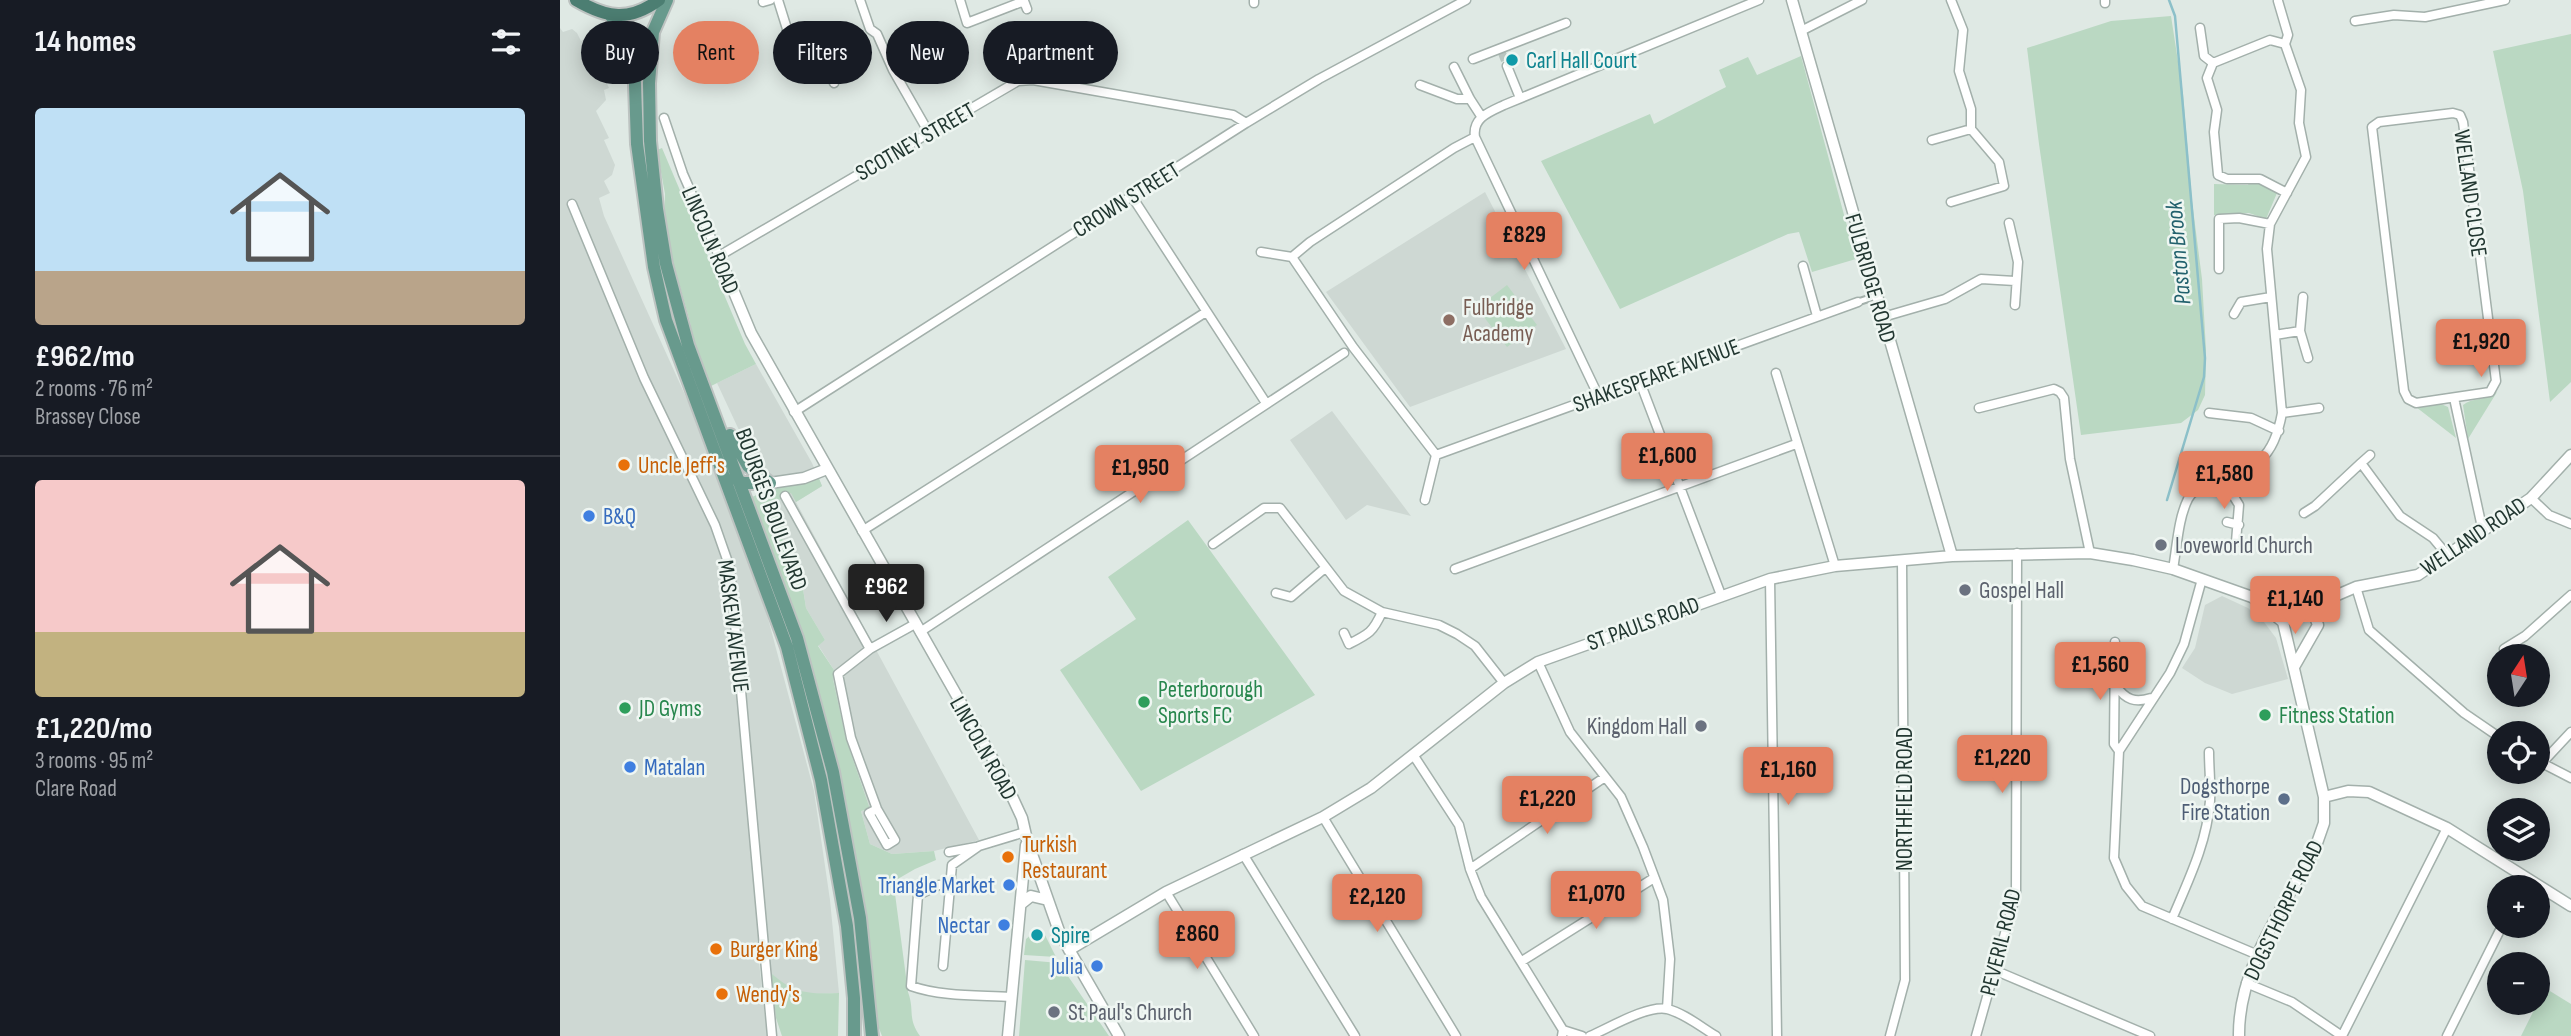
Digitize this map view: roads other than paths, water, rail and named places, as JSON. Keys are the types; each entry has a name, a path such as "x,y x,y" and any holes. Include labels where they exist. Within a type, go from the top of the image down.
{"highway":[{"path":"576,0 611,16 646,10 659,0"}],"main road":[{"name":"BOURGES BOULEVARD","path":"667,0 653,32 649,83 650,132 657,209 673,318"},
{"name":"BOURGES BOULEVARD","path":"611,16 624,33 634,55 637,144 654,267 722,469 788,647 821,780 847,926 858,963"},
{"name":"BOURGES BOULEVARD","path":"682,348 706,388 797,638 830,759 860,918 858,963 861,997 872,1036"},
{"path":"706,388 735,447 748,466 770,483"},
{"path":"722,469 738,480 762,485 770,483"},
{"name":"BOURGES BOULEVARD","path":"854,1036 861,997"}],"street":[{"path":"778,0 785,21"},
{"path":"860,0 870,29 877,34 893,70 929,134"},
{"path":"960,0 967,23 1024,1 1027,9"},
{"name":"CROWN STREET","path":"794,412 1246,123 1319,79 1466,0"},
{"path":"1598,395 1475,137 1475,125 1481,116 1520,98 1759,0"},
{"name":"FULBRIDGE ROAD","path":"1791,0 1952,555"},
{"path":"1801,31 1862,0"},
{"path":"1951,0 1963,30 1959,71 1971,109 1971,129 1998,162 2004,186 1951,202"},
{"path":"2355,21 2394,15 2425,17 2505,0"},
{"path":"2173,569 2189,497 2201,487 2257,463 2270,452 2279,430 2282,413 2267,248 2270,224 2306,157 2299,123 2301,90 2285,44 2288,35 2278,1"},
{"path":"1473,59 1501,51 1566,23"},
{"path":"2200,28 2204,56 2213,63"},
{"path":"2285,44 2270,40 2213,63 2207,78 2217,110 2214,132 2218,176 2227,179 2260,179 2287,193"},
{"path":"1507,66 1520,98"},
{"path":"1454,67 1481,116"},
{"name":"SCOTNEY STREET","path":"719,256 1018,81 1033,80 1233,115 1246,123"},
{"path":"1420,85 1457,99 1470,99"},
{"name":"WELLAND CLOSE","path":"2453,113 2460,116 2463,122 2496,381 2490,392 2454,398 2416,403 2408,399 2404,391 2371,135 2372,127 2379,122 2453,113"},
{"name":"LINCOLN ROAD","path":"664,118 683,174 751,333 1003,777 1022,818 1048,900 1069,950 1119,1036"},
{"path":"1932,140 1971,129"},
{"path":"1261,253 1292,257 1332,227 1475,137"},
{"path":"1131,195 1266,403"},
{"name":"MASKEW AVENUE","path":"572,204 645,378 715,525 730,568 772,1036"},
{"path":"2219,269 2219,219 2239,218 2270,224"},
{"path":"2009,223 2018,262 2015,305"},
{"path":"1292,257 1353,347 1436,454 1425,500"},
{"path":"1803,266 1817,316"},
{"path":"1883,317 1945,299 1981,279 2015,281"},
{"name":"SHAKESPEARE AVENUE","path":"1436,454 1876,296"},
{"path":"2234,314 2241,302 2271,297"},
{"path":"2303,297 2300,331 2308,358"},
{"path":"862,531 1206,312"},
{"path":"2275,335 2300,331"},
{"path":"877,808 851,738 838,674 870,649 918,628 1153,480 1353,347"},
{"path":"1776,373 1835,566"},
{"path":"1640,382 1721,595"},
{"path":"1979,408 2054,389 2060,392 2064,398 2070,459 2090,553"},
{"path":"2454,398 2483,532"},
{"path":"2282,413 2319,408"},
{"path":"2209,413 2251,418 2279,430"},
{"path":"1455,569 1796,444"},
{"name":"WELLAND ROAD","path":"2283,622 2311,606 2356,587 2418,575 2531,498 2571,454"},
{"path":"2304,513 2370,455"},
{"path":"2361,463 2400,516 2433,538 2448,556"},
{"path":"770,483 804,478 827,469"},
{"path":"2222,478 2239,505 2236,542"},
{"path":"785,496 870,649"},
{"path":"2531,498 2549,515 2571,524"},
{"path":"1213,544 1264,508 1280,508 1344,591 1382,612 1439,625 1457,634 1475,646 1504,683"},
{"path":"2227,522 2239,525"},
{"name":"PEVERIL ROAD","path":"1976,1036 2016,894 2017,553"},
{"name":"ST PAULS ROAD","path":"1069,950 1166,892 1323,817 1371,788 1504,683 1538,662 1770,579 1835,566 1952,555 2090,553 2173,569 2202,579 2252,597 2283,622"},
{"name":"NORTHFIELD ROAD","path":"1890,1036 1905,980 1902,561"},
{"path":"1276,593 1292,597 1325,568"},
{"path":"1770,579 1777,1036"},
{"path":"2202,579 2185,644 2170,673 2151,698 2119,751 2115,858 2126,886 2142,905 2258,956"},
{"path":"2356,587 2369,630 2464,713 2487,729"},
{"path":"2512,644 2525,636 2571,595"},
{"path":"2294,667 2318,625 2311,606"},
{"path":"1344,633 1349,644 1374,631 1382,612"},
{"name":"DOGSTHORPE ROAD","path":"2239,1036 2239,1013 2246,982 2317,843 2324,823 2324,797 2283,622"},
{"path":"2115,642 2114,744 2119,751"},
{"path":"1538,662 1570,732 1621,797 1654,878 1662,900 1670,959 1667,1009"},
{"path":"2115,685 2122,695 2130,700 2151,698"},
{"path":"2550,752 2571,732"},
{"path":"2172,919 2198,857 2205,832 2210,802 2209,752"},
{"path":"1414,756 1459,825 1470,869 1481,897 1563,1033 1582,1036"},
{"path":"2550,767 2571,778"},
{"path":"1470,869 1605,777"},
{"path":"2324,797 2348,791 2369,792 2447,828 2524,875"},
{"path":"1323,817 1456,1036"},
{"path":"2246,982 2292,1002 2342,1036 2447,828"},
{"path":"949,852 1026,836 1008,1036"},
{"path":"974,838 979,846"},
{"path":"943,967 952,865 979,846"},
{"path":"1244,855 1355,1036"},
{"path":"1522,961 1654,878"},
{"path":"939,885 918,895 911,986 922,990 1011,997"},
{"path":"1166,892 1254,1036"},
{"path":"2550,892 2571,906"},
{"path":"1021,904 1031,896 1048,900"},
{"path":"2447,1036 2496,938"},
{"path":"1994,970 2150,1036"},
{"path":"1590,1036 1652,1009 1667,1009 1716,1036"}],"waterway":[{"name":"Paston Brook","path":"2167,500 2204,377 2205,358 2175,16 2169,0"}],"tunnel":[{"path":"1502,53 1507,66"}],"place":[{"name":"Carl Hall Court","path":"1512,60"},
{"name":"Fulbridge Academy","path":"1449,320"},
{"name":"Uncle Jeff's","path":"624,465"},
{"name":"B&Q","path":"589,516"},
{"name":"Loveworld Church","path":"2161,545"},
{"name":"Gospel Hall","path":"1965,590"},
{"name":"Peterborough Sports FC","path":"1144,702"},
{"name":"JD Gyms","path":"625,708"},
{"name":"Fitness Station","path":"2265,715"},
{"name":"Kingdom Hall","path":"1701,726"},
{"name":"Matalan","path":"630,767"},
{"name":"Dogsthorpe Fire Station","path":"2284,799"},
{"name":"Turkish Restaurant","path":"1008,857"},
{"name":"Triangle Market","path":"1009,885"},
{"name":"Nectar","path":"1004,925"},
{"name":"Spire","path":"1037,935"},
{"name":"Burger King","path":"716,949"},
{"name":"Julia","path":"1097,966"},
{"name":"Wendy's","path":"722,994"},
{"name":"St Paul's Church","path":"1054,1012"}]}
